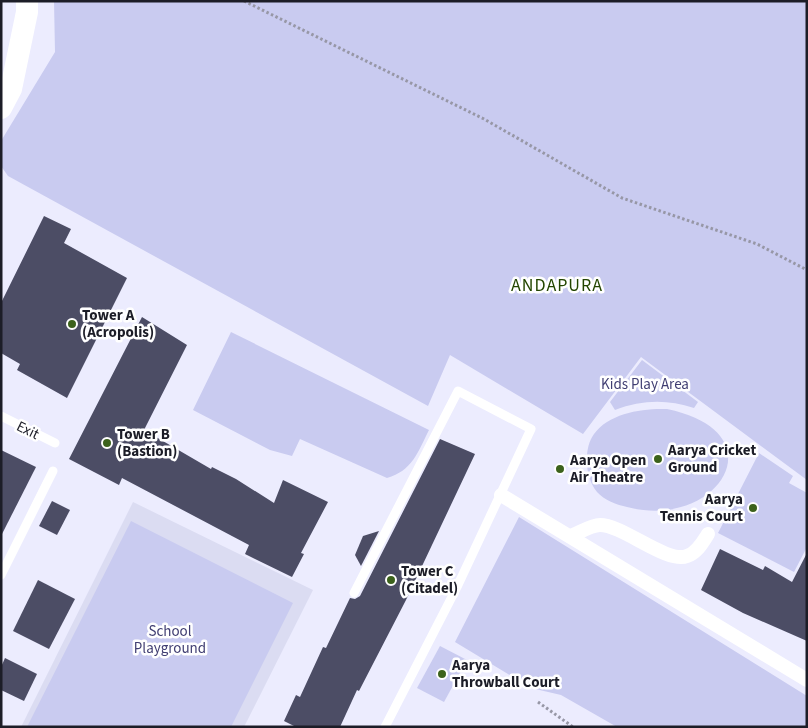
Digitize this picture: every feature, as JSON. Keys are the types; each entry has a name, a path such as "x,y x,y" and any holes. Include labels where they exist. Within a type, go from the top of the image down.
{"street":[{"path":"1,108 11,89 28,12 27,1"},
{"path":"501,495 807,680"},
{"path":"571,536 598,525 611,527 673,556 686,557 696,550 708,534"}],"lane":[{"path":"354,593 458,391 531,429 501,495 386,727"},
{"name":"Exit","path":"1,416 55,443"},
{"path":"1,575 53,471"}],"path":[{"path":"244,1 484,119 622,198 757,244 807,270"},
{"path":"538,702 573,727"}],"shaded area":[{"name":"School Playground","path":"133,502 313,590 244,727 21,727"}],"green space":[{"path":"54,1 807,1 807,480 641,357 583,434 450,355 428,406 8,176 1,166 1,141 55,52"},
{"path":"231,332 429,430 413,460 403,471 387,478 300,439 292,456 270,450 193,410"},
{"name":"Kids Play Area","path":"642,360 698,402 694,408 674,403 654,402 635,404 615,410 610,402"},
{"name":"Aarya Cricket Ground","path":"667,409 702,421 721,438 728,457 724,476 709,493 687,505 659,511 623,506 603,497 593,486 588,471 588,447 594,434 608,421 627,413"},
{"path":"759,453 793,476 789,483 807,493 807,547 794,572 718,533"},
{"path":"519,517 807,696 807,727 617,727 561,695 531,688 455,642"},
{"name":"School Playground","path":"131,521 293,603 231,727 27,727"},
{"name":"Aarya Throwball Court","path":"440,646 467,660 444,702 417,688"}],"building":[{"path":"44,216 71,229 64,243 127,278 67,398 17,370 20,364 1,353 1,303"},
{"name":"Tower B (Bastion)","path":"142,317 187,345 144,430 211,469 212,467 236,479 274,503 283,480 328,502 301,553 304,554 292,577 245,554 249,545 122,478 119,485 69,459"},
{"name":"Tower C (Citadel)","path":"440,439 475,454 406,600 359,691 357,690 340,727 296,727 284,721 296,695 300,697 323,647 326,648 350,598 355,599 360,596"},
{"path":"1,450 36,467 1,536"},
{"path":"52,501 70,510 57,535 39,526"},
{"path":"379,531 361,566 355,555 363,536"},
{"path":"720,549 763,570 765,566 792,582 807,553 807,641 743,613 701,590"},
{"path":"38,580 75,599 49,649 13,631"},
{"path":"5,658 37,674 24,701 1,690 1,667"}],"place":[{"name":"Tower A (Acropolis)","path":"72,324"},
{"name":"Tower B (Bastion)","path":"107,443"},
{"name":"Aarya Cricket Ground","path":"658,459"},
{"name":"Aarya Open Air Theatre","path":"560,469"},
{"name":"Aarya Tennis Court","path":"753,508"},
{"name":"Tower C (Citadel)","path":"391,580"},
{"name":"Aarya Throwball Court","path":"442,674"}],"district":[{"name":"ANDAPURA","path":"557,285"}]}
